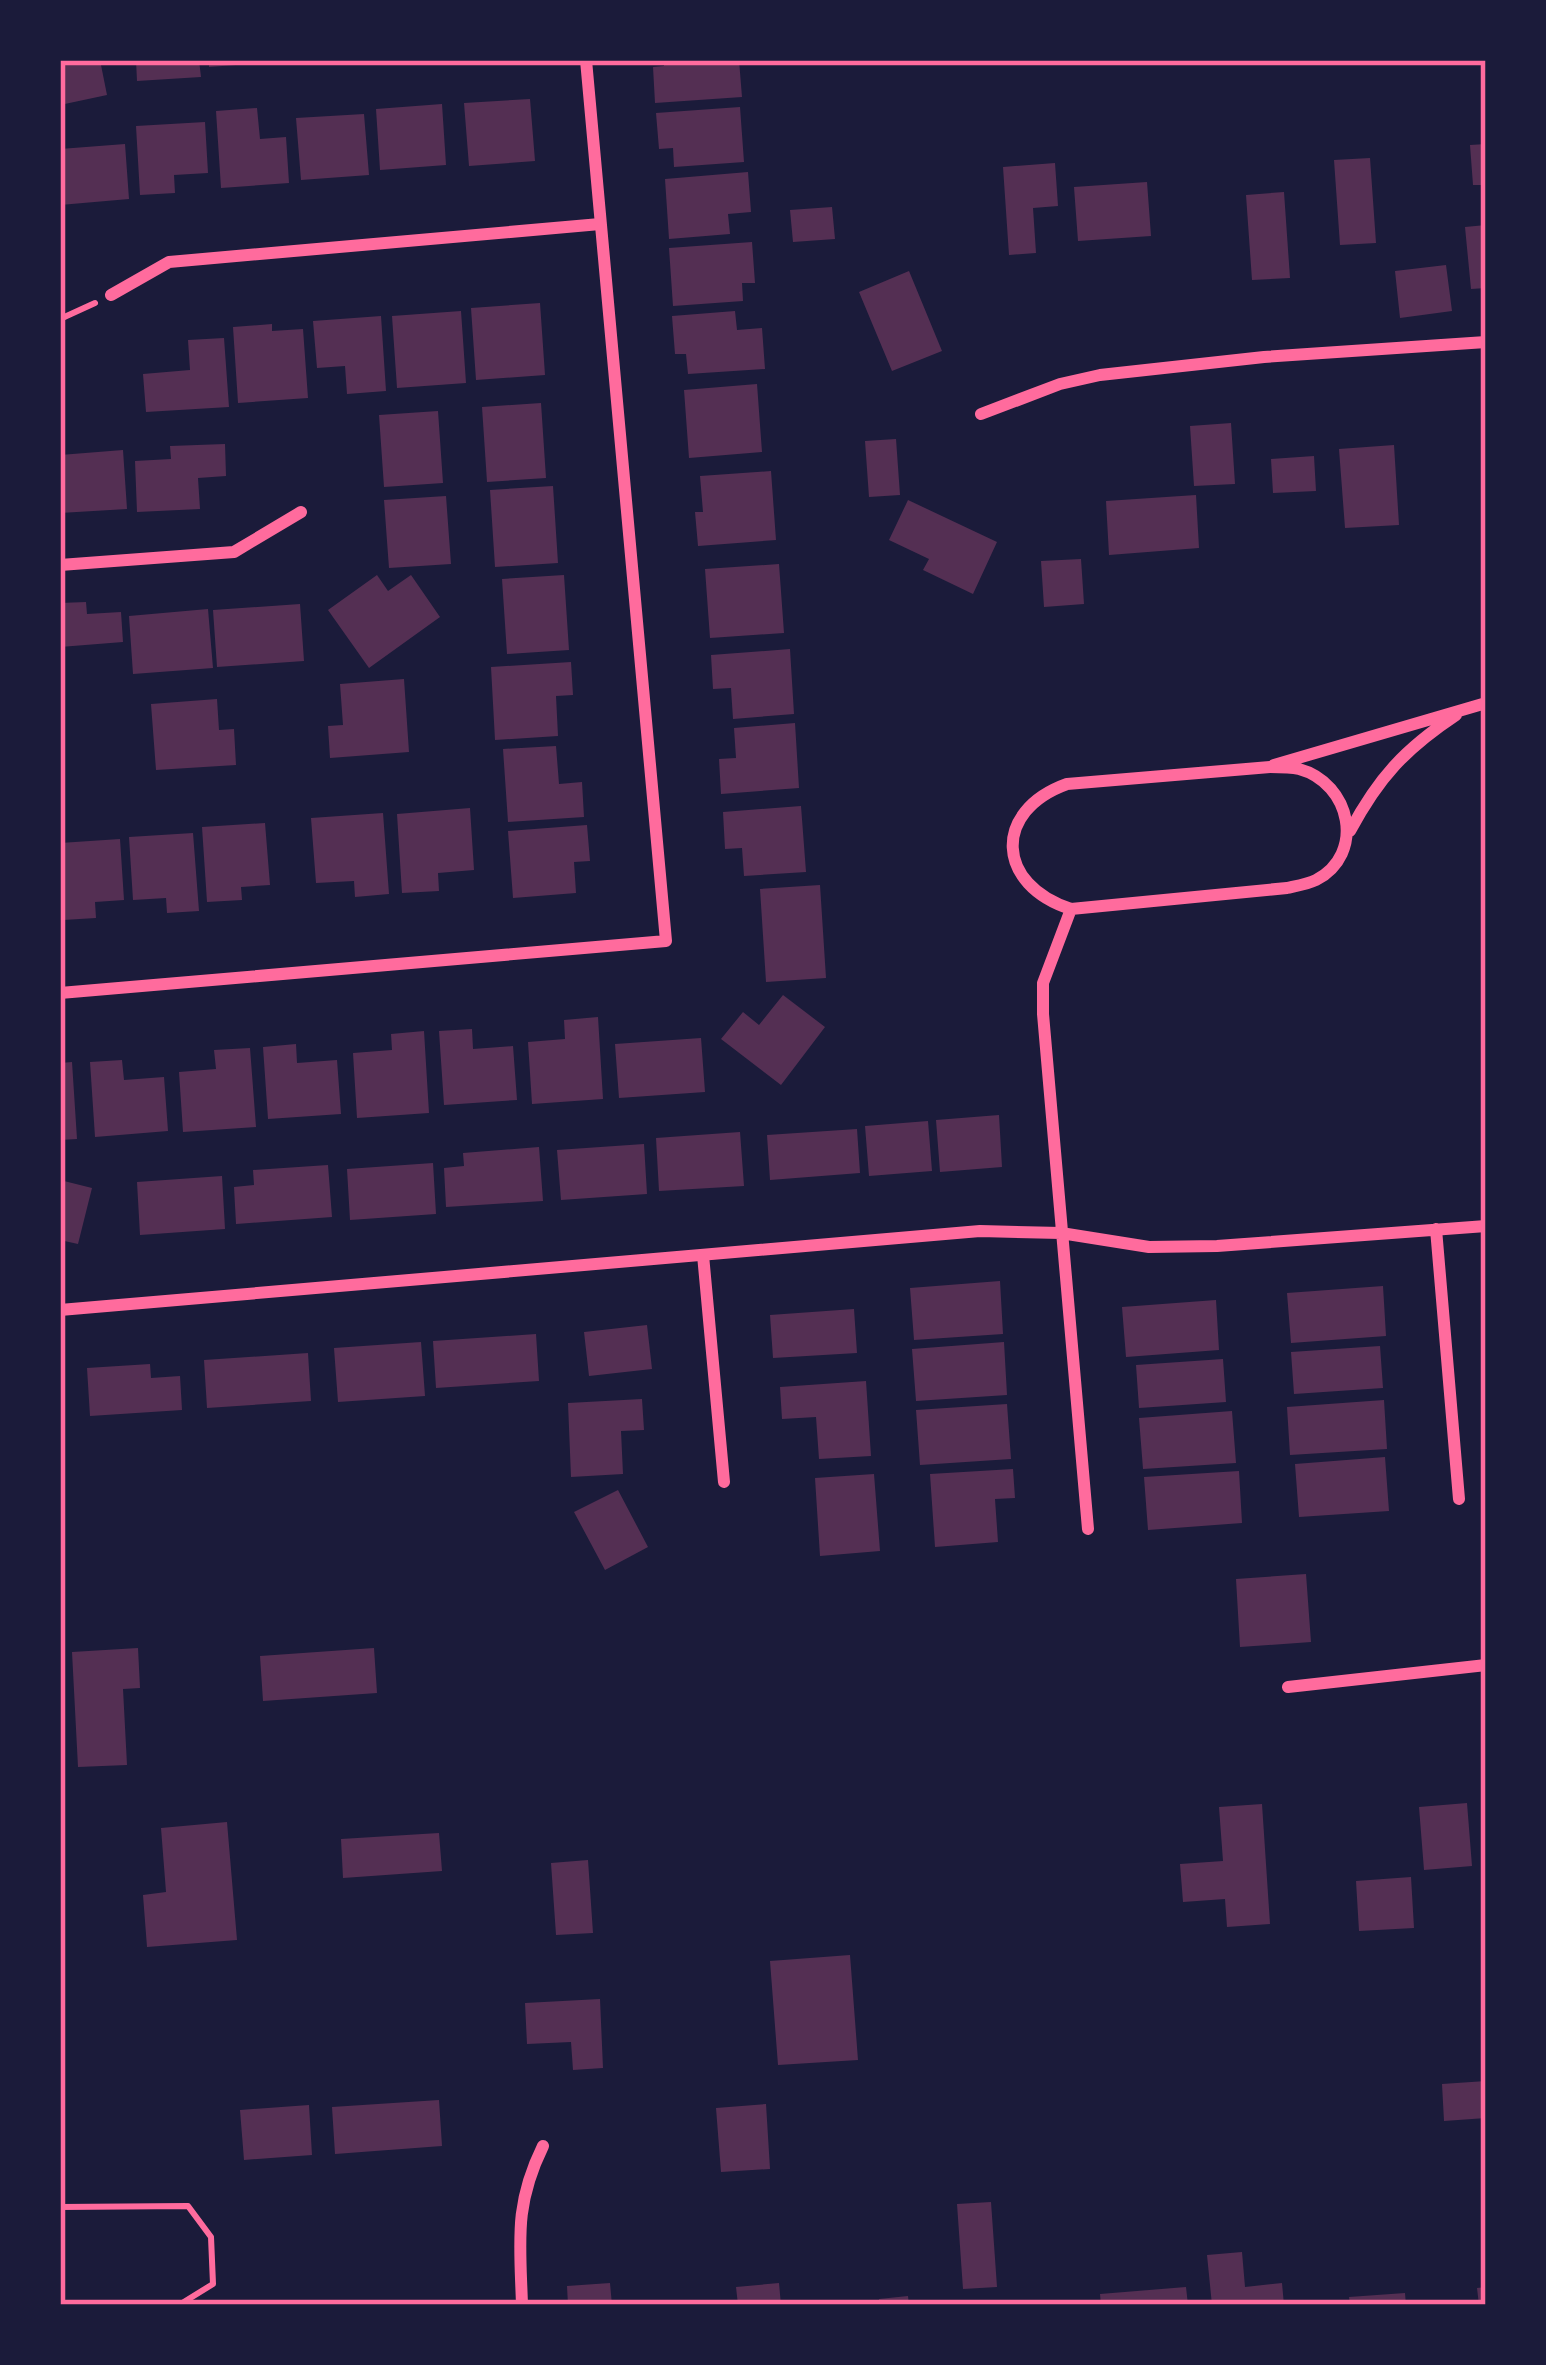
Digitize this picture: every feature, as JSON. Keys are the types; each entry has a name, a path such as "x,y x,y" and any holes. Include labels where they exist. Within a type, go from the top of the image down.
{"street":[{"path":"60,993 666,941 586,60"},
{"path":"111,296 170,262 600,224"},
{"path":"981,414 1060,384 1100,375 1264,357 1486,342"},
{"path":"60,565 234,552 301,512"},
{"path":"1270,767 1486,704"},
{"path":"1349,832 1342,803 1327,783 1300,769 1270,767 1067,784 1042,793 1026,808 1012,850 1030,888 1045,900 1071,909 1287,888 1316,880 1345,849 1349,832 1377,784 1401,756 1467,707"},
{"path":"1071,909 1043,983 1088,1529"},
{"path":"60,1310 980,1231 1061,1233 1149,1247 1486,1226"},
{"path":"1436,1229 1459,1499"},
{"path":"703,1255 724,1482"},
{"path":"1288,1687 1486,1665"},
{"path":"522,2305 519,2224 525,2184 543,2146"}],"path":[{"path":"60,320 111,296"},
{"path":"60,2207 188,2206 211,2237 213,2284 179,2305"}],"building":[{"path":"60,60 100,60 107,95 60,105"},
{"path":"136,60 199,60 201,77 137,81"},
{"path":"209,60 263,60 263,63 209,67"},
{"path":"664,60 739,60 742,97 655,103 653,67 664,66"},
{"path":"530,99 535,161 469,166 464,103"},
{"path":"442,104 446,165 380,170 376,109"},
{"path":"740,107 744,162 674,167 673,148 659,149 656,113"},
{"path":"257,108 260,139 286,137 289,183 221,188 216,111"},
{"path":"364,114 369,175 301,180 296,118"},
{"path":"205,122 208,173 174,175 175,193 140,195 136,126"},
{"path":"125,144 129,199 60,205 60,149"},
{"path":"1486,144 1486,185 1473,185 1470,145"},
{"path":"1370,158 1376,243 1340,245 1334,160"},
{"path":"1055,163 1058,206 1033,208 1036,253 1009,255 1003,167"},
{"path":"748,172 751,212 728,214 730,234 669,239 665,179"},
{"path":"1147,182 1151,236 1078,241 1074,187"},
{"path":"1284,192 1290,278 1252,280 1246,195"},
{"path":"832,207 835,239 793,242 790,210"},
{"path":"1486,225 1486,288 1471,289 1465,227"},
{"path":"752,242 755,283 742,283 743,301 673,306 669,248"},
{"path":"1446,265 1452,311 1400,318 1395,271"},
{"path":"909,271 942,351 892,371 859,292"},
{"path":"540,303 545,375 476,380 471,308"},
{"path":"461,311 466,383 397,388 392,316"},
{"path":"735,311 737,330 762,328 765,369 688,374 686,354 675,354 672,316"},
{"path":"381,316 386,391 347,394 345,366 317,368 313,321"},
{"path":"272,324 272,331 303,329 308,398 238,403 233,327"},
{"path":"224,338 229,407 146,412 143,374 190,370 188,340"},
{"path":"757,384 762,452 689,458 684,390"},
{"path":"541,403 546,478 487,482 482,407"},
{"path":"438,411 443,483 384,487 379,415"},
{"path":"1231,423 1235,484 1194,486 1190,426"},
{"path":"896,439 900,495 869,497 865,441"},
{"path":"225,444 226,476 198,478 200,509 137,512 135,461 171,459 170,446"},
{"path":"1394,445 1399,525 1345,528 1339,449"},
{"path":"123,450 127,509 60,513 60,455"},
{"path":"1314,456 1316,491 1273,493 1271,459"},
{"path":"771,471 776,540 698,546 695,512 703,512 700,476"},
{"path":"553,486 558,563 495,567 490,490"},
{"path":"1196,495 1199,548 1109,555 1106,501"},
{"path":"446,496 451,564 389,568 384,500"},
{"path":"908,500 997,542 973,594 923,570 929,559 889,540"},
{"path":"1081,559 1084,604 1044,607 1041,561"},
{"path":"779,564 784,633 710,638 705,569"},
{"path":"377,575 388,591 411,575 440,617 369,668 328,610"},
{"path":"564,575 569,650 507,654 502,579"},
{"path":"86,602 87,614 121,612 123,642 60,647 60,603"},
{"path":"300,604 304,661 217,667 213,610"},
{"path":"208,609 213,668 133,674 129,616"},
{"path":"790,649 794,714 733,719 731,688 713,689 711,655"},
{"path":"571,662 573,695 556,696 558,736 495,740 491,667"},
{"path":"404,679 409,752 330,758 328,726 343,725 340,684"},
{"path":"217,699 219,730 234,729 236,765 156,770 151,704"},
{"path":"795,723 799,788 721,794 719,759 736,758 734,728"},
{"path":"556,746 559,784 582,782 584,817 508,822 503,749"},
{"path":"801,806 806,872 744,876 742,848 725,849 723,812"},
{"path":"470,808 474,870 438,873 439,891 402,893 397,814"},
{"path":"383,813 389,894 355,897 354,881 316,883 311,818"},
{"path":"265,823 270,885 241,887 242,900 207,902 202,827"},
{"path":"587,825 590,861 574,862 576,893 513,898 508,831"},
{"path":"193,833 199,911 167,913 166,898 133,900 129,837"},
{"path":"120,839 124,900 95,902 96,918 63,920 60,843"},
{"path":"820,885 826,978 766,982 760,889"},
{"path":"783,995 825,1027 781,1085 721,1039 743,1012 759,1025"},
{"path":"598,1017 603,1099 532,1104 528,1042 565,1039 564,1020"},
{"path":"472,1029 473,1049 513,1046 517,1100 444,1105 439,1031"},
{"path":"424,1031 429,1113 357,1118 353,1053 392,1050 391,1034"},
{"path":"701,1038 705,1092 619,1098 615,1044"},
{"path":"296,1044 297,1063 337,1060 341,1114 268,1119 263,1047"},
{"path":"250,1048 256,1127 183,1132 179,1072 216,1069 214,1050"},
{"path":"122,1060 124,1080 164,1077 168,1131 95,1137 90,1062"},
{"path":"72,1062 77,1139 60,1140 60,1063"},
{"path":"999,1115 1002,1167 940,1172 936,1120"},
{"path":"928,1121 932,1171 869,1176 865,1126"},
{"path":"857,1129 860,1173 770,1180 767,1135"},
{"path":"740,1132 744,1186 659,1191 656,1138"},
{"path":"644,1144 647,1194 561,1200 557,1150"},
{"path":"539,1147 543,1201 446,1207 444,1168 464,1166 463,1153"},
{"path":"433,1163 436,1214 350,1220 347,1169"},
{"path":"328,1165 332,1217 236,1224 234,1187 254,1185 253,1170"},
{"path":"222,1176 225,1229 140,1235 137,1182"},
{"path":"60,1180 92,1188 78,1244 60,1240"},
{"path":"1000,1281 1003,1334 914,1340 910,1288"},
{"path":"1383,1286 1386,1336 1291,1343 1287,1293"},
{"path":"1216,1300 1219,1350 1126,1357 1122,1307"},
{"path":"854,1309 857,1353 773,1358 770,1315"},
{"path":"647,1325 652,1369 589,1376 584,1332"},
{"path":"536,1334 539,1381 436,1388 433,1341"},
{"path":"421,1342 425,1396 338,1402 334,1348"},
{"path":"1004,1342 1007,1395 916,1401 912,1349"},
{"path":"1380,1346 1383,1388 1294,1394 1291,1352"},
{"path":"308,1353 311,1401 207,1408 204,1360"},
{"path":"1223,1359 1226,1402 1139,1408 1136,1365"},
{"path":"150,1364 151,1378 180,1376 182,1410 90,1416 87,1368"},
{"path":"866,1381 871,1456 819,1459 816,1417 782,1419 780,1387"},
{"path":"642,1399 644,1430 621,1431 623,1474 571,1477 568,1403"},
{"path":"1384,1400 1387,1449 1290,1455 1287,1407"},
{"path":"1007,1404 1011,1459 920,1465 916,1410"},
{"path":"1232,1411 1236,1463 1143,1469 1139,1418"},
{"path":"1385,1457 1389,1511 1299,1517 1295,1464"},
{"path":"1013,1469 1015,1498 995,1499 998,1542 935,1547 930,1474"},
{"path":"1239,1471 1242,1523 1148,1530 1144,1477"},
{"path":"874,1474 880,1551 820,1556 815,1478"},
{"path":"618,1490 648,1547 605,1570 574,1512"},
{"path":"1306,1574 1311,1642 1240,1647 1236,1579"},
{"path":"138,1648 140,1688 123,1689 127,1765 78,1767 72,1652"},
{"path":"374,1648 377,1693 263,1701 260,1656"},
{"path":"1467,1803 1472,1866 1424,1870 1419,1807"},
{"path":"1262,1804 1270,1924 1227,1927 1225,1899 1183,1902 1180,1864 1223,1861 1219,1807"},
{"path":"227,1822 237,1940 147,1947 143,1895 166,1892 161,1828"},
{"path":"439,1833 442,1871 343,1878 341,1839"},
{"path":"588,1860 593,1933 556,1935 551,1863"},
{"path":"1411,1877 1414,1928 1359,1931 1356,1881"},
{"path":"850,1955 858,2060 778,2065 770,1961"},
{"path":"600,1999 603,2068 573,2070 571,2042 527,2044 525,2003"},
{"path":"1486,2081 1486,2118 1444,2121 1442,2084"},
{"path":"439,2100 442,2146 335,2154 332,2107"},
{"path":"766,2104 770,2169 721,2172 716,2108"},
{"path":"309,2105 312,2155 244,2160 240,2110"},
{"path":"991,2202 997,2287 963,2289 957,2204"},
{"path":"1242,2252 1245,2287 1282,2283 1284,2305 1212,2305 1207,2255"},
{"path":"610,2283 612,2305 568,2305 567,2286"},
{"path":"779,2283 781,2305 738,2305 736,2287"},
{"path":"1186,2287 1188,2305 1101,2305 1100,2294"},
{"path":"1486,2287 1486,2305 1479,2305 1477,2288"},
{"path":"1405,2293 1406,2305 1350,2305 1349,2297"},
{"path":"908,2296 909,2305 879,2305 879,2299"}]}
